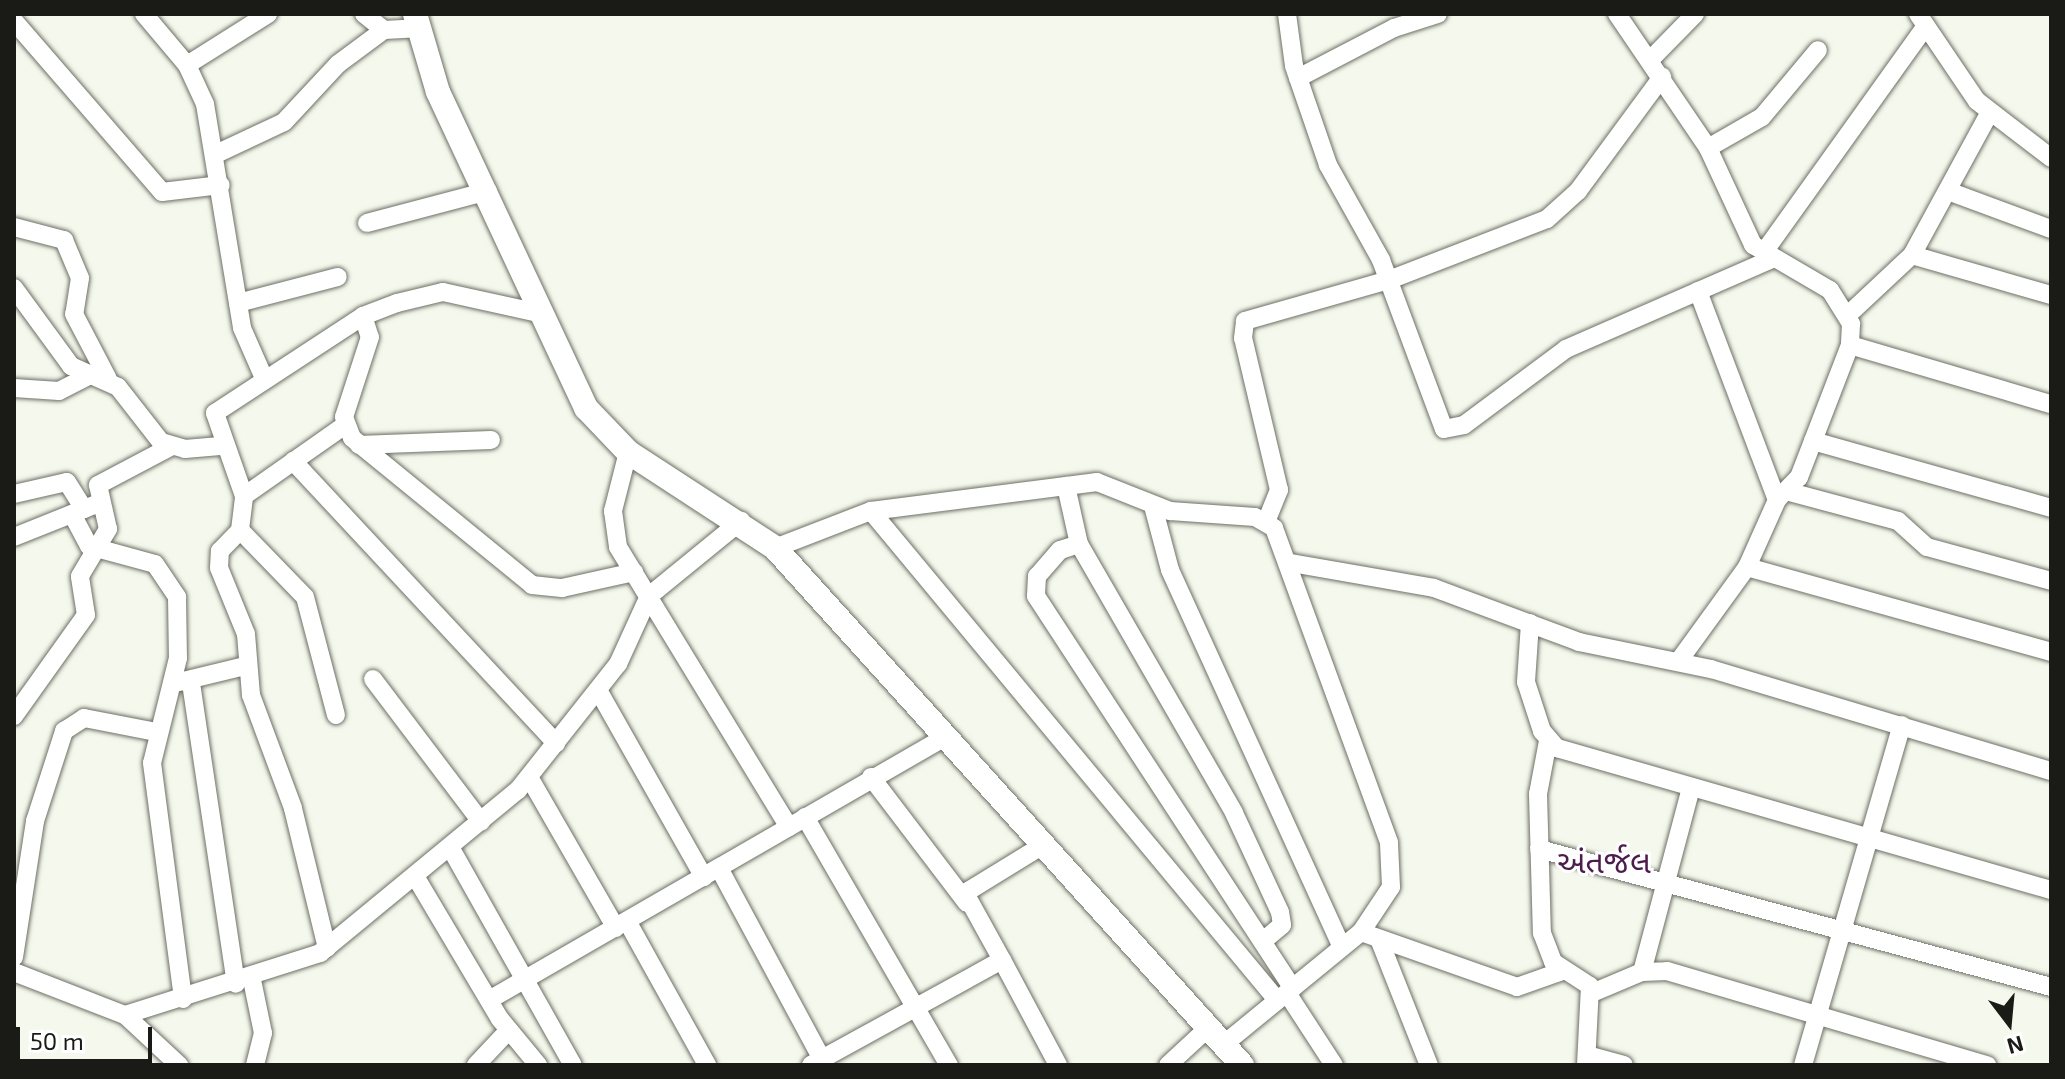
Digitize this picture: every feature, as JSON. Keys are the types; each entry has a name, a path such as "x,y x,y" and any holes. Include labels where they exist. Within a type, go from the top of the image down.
{"street":[{"path":"144,14 187,65 205,104 248,353 264,378"},
{"path":"187,65 268,14"},
{"path":"364,14 384,30"},
{"path":"1287,14 1298,78 1328,165 1389,280 1440,423 1449,431 1566,349 1698,291 1769,255 1922,20 1990,112 2051,158"},
{"path":"1298,78 1394,28 1438,14"},
{"path":"1617,14 1651,59 1708,148 1743,230 1769,255 1830,290 1849,314 1850,345 1813,441 1782,495 1747,567 1678,662"},
{"path":"1651,59 1695,14"},
{"path":"14,21 162,192 221,185"},
{"path":"216,154 284,122 338,64 384,30 416,21 427,68 488,191 586,408 628,452 741,521 775,548 1242,1065"},
{"path":"1708,148 1762,117 1818,50"},
{"path":"1266,522 1279,490 1243,338 1245,321 1389,280 1547,219 1578,191 1662,77"},
{"path":"1849,314 1912,255 1990,112"},
{"path":"367,223 488,191"},
{"path":"1948,191 2051,229"},
{"path":"14,227 64,240 80,278 74,314 108,379 170,447"},
{"path":"1912,255 2051,295"},
{"path":"238,303 338,277"},
{"path":"14,288 71,366 89,376 108,379"},
{"path":"1698,291 1782,495"},
{"path":"327,948 293,808 245,666 246,634 218,558 240,530 244,496 223,446 215,413 264,378 363,316 443,292 543,314"},
{"path":"244,496 345,425 370,337 363,316"},
{"path":"1850,345 2051,404"},
{"path":"14,388 59,391 89,376"},
{"path":"345,425 359,445 532,585 562,588 634,572"},
{"path":"359,445 491,440"},
{"path":"1813,441 2051,508"},
{"path":"223,446 170,447 105,479 85,508 82,539 98,548 155,564 173,582 182,682 244,982 263,1033 255,1065"},
{"path":"628,452 613,527 634,572 789,827"},
{"path":"293,461 556,743"},
{"path":"14,494 67,482 85,508 108,529 80,576 82,625 14,716"},
{"path":"775,548 819,525 871,511 1066,486 1115,485 1153,506 1266,522"},
{"path":"1066,486 1079,544 1229,805 1274,897 1282,925 1264,940"},
{"path":"1782,495 1898,521 1927,547 2051,581"},
{"path":"1153,506 1170,570 1342,947"},
{"path":"14,537 85,508"},
{"path":"871,511 1286,994 1334,1065"},
{"path":"125,1015 244,982 327,948 481,822 529,777 598,690 649,596 741,521"},
{"path":"1168,1065 1286,994 1361,932 1391,887 1389,843 1291,563 1266,522"},
{"path":"240,530 305,597 336,715"},
{"path":"1079,544 1060,550 1037,576 1036,596 1264,940 1286,994"},
{"path":"1291,563 1403,580 1530,623 1902,725 2051,771"},
{"path":"1747,567 2051,652"},
{"path":"1530,623 1524,670 1548,741 1538,794 1542,933 1562,971 1592,993"},
{"path":"183,999 152,763 156,732 182,682 245,666"},
{"path":"373,679 481,822"},
{"path":"598,690 711,872 817,1062 1002,960"},
{"path":"14,957 35,821 64,731 84,718 156,732"},
{"path":"1803,1065 1902,725"},
{"path":"489,1000 945,737"},
{"path":"1548,741 1691,788 2051,890"},
{"path":"529,777 707,1065"},
{"path":"871,777 967,903 1002,960 1058,1065"},
{"path":"1642,972 1691,788"},
{"path":"805,817 949,1065"},
{"path":"967,903 977,879 1043,845"},
{"path":"450,847 573,1065"},
{"path":"1539,849 2051,987"},
{"path":"415,876 508,1031 538,1065"},
{"path":"1361,932 1517,987 1562,971"},
{"path":"1379,939 1429,1065"},
{"path":"1592,993 1642,972 1667,971 1987,1065"},
{"path":"14,972 125,1015 179,1065"},
{"path":"1592,993 1587,1060 1624,1065"},
{"path":"476,1065 508,1031"}],"district":[{"name":"અંતર્જલ","path":"1604,860"}]}
